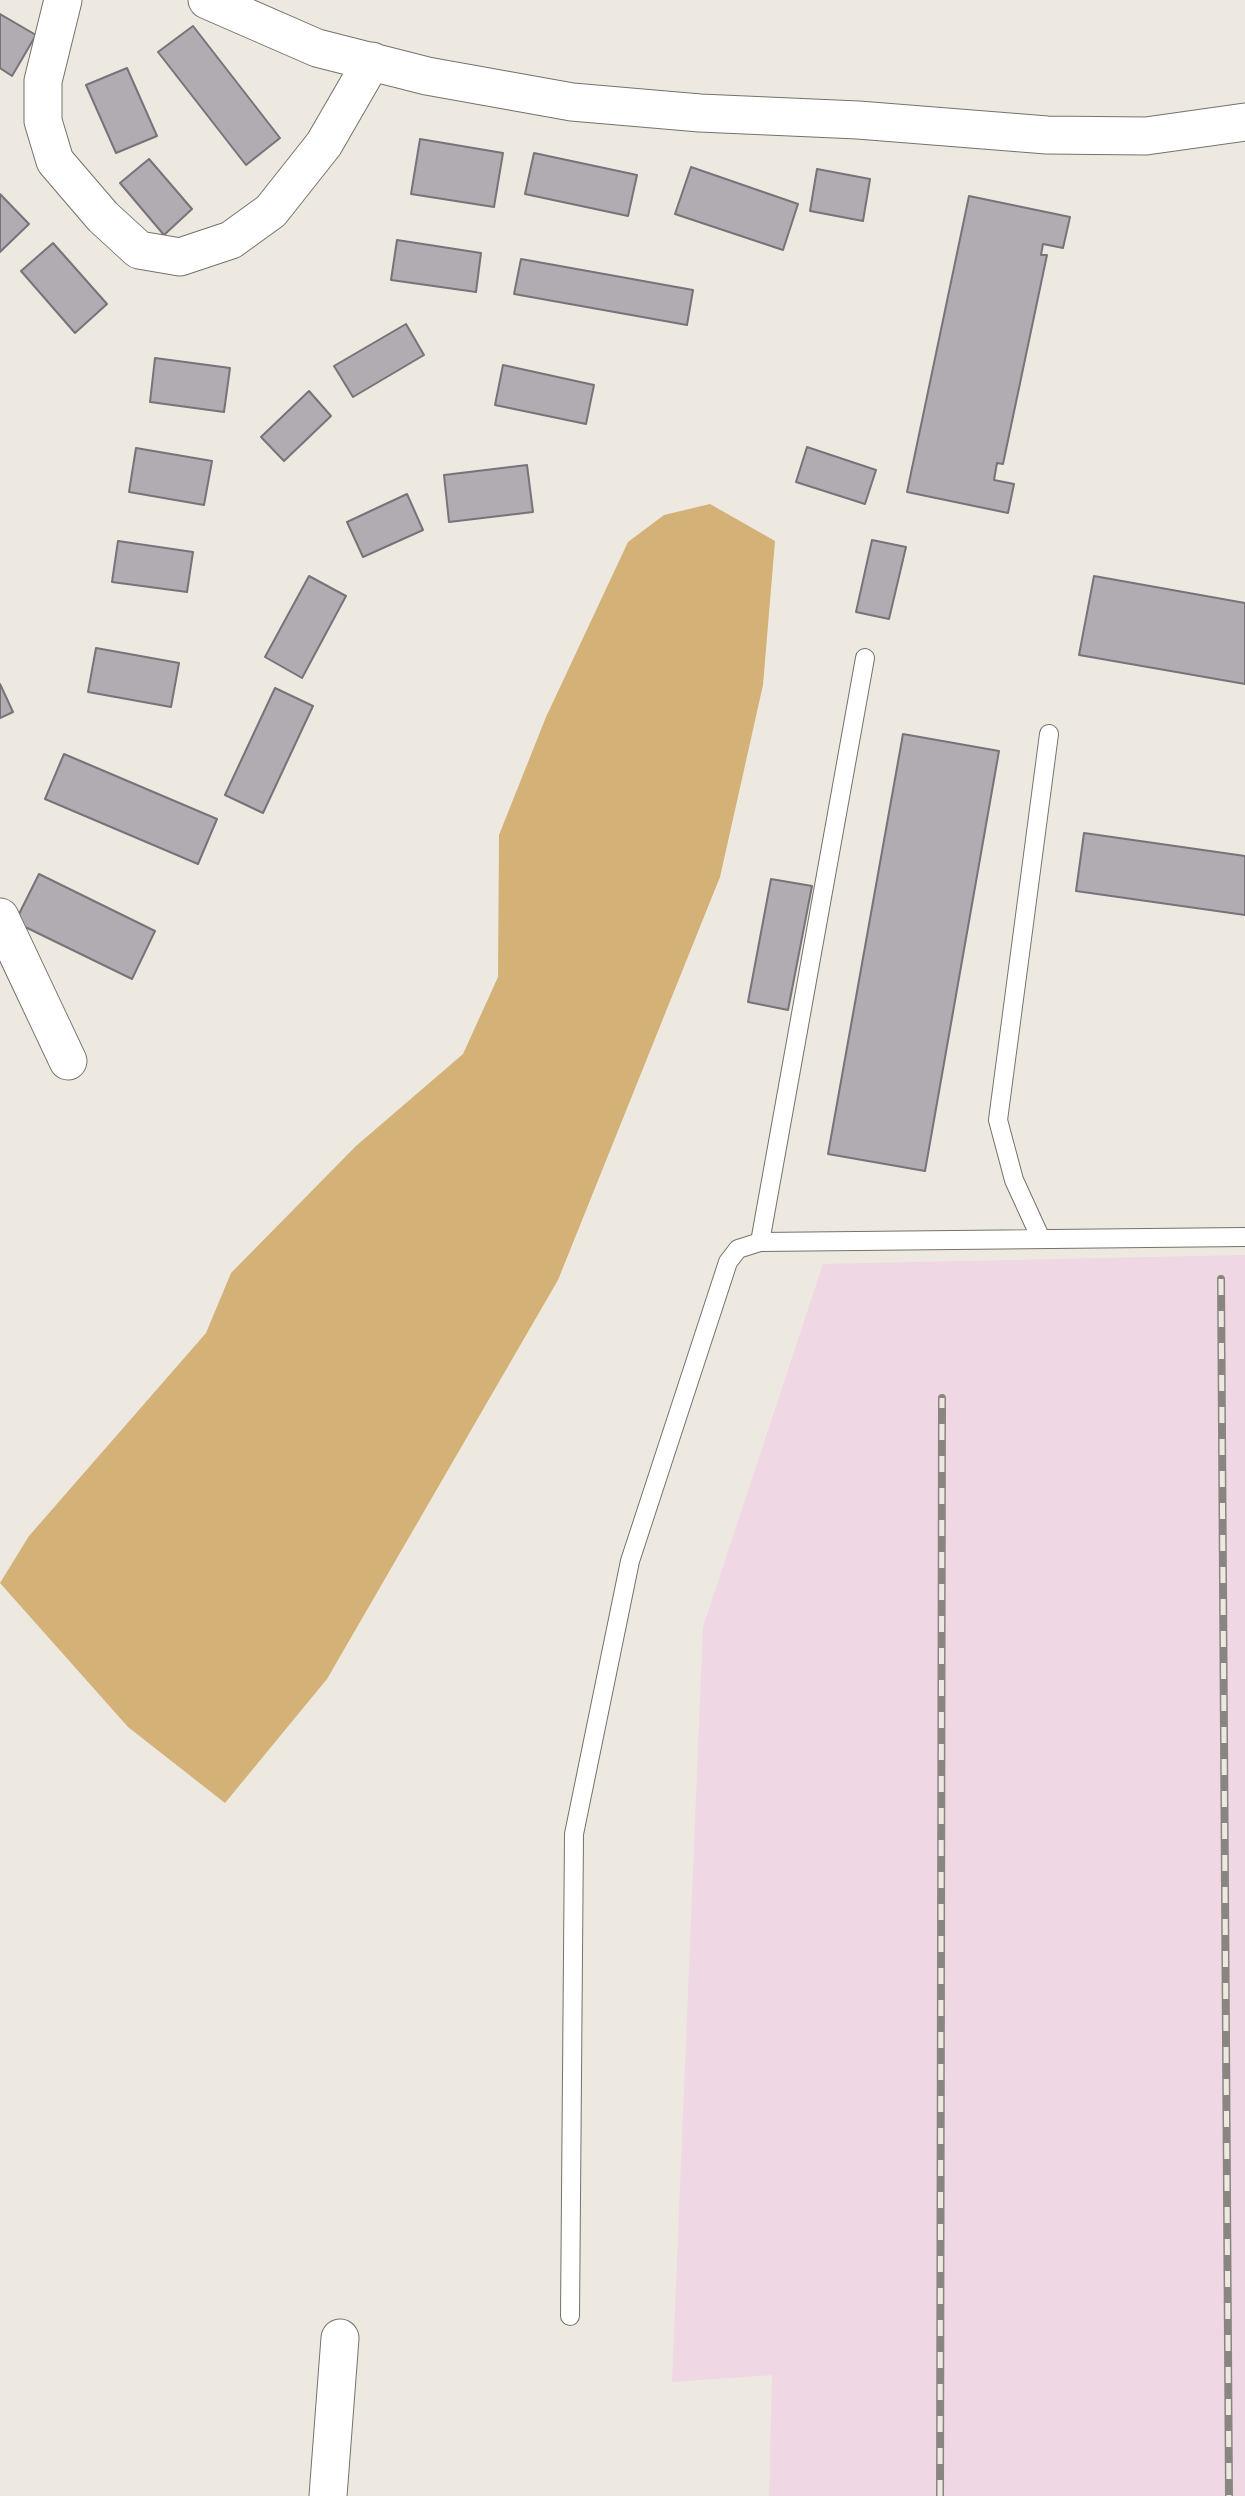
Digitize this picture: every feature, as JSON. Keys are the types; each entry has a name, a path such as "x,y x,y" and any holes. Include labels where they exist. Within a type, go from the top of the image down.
{"street":[{"path":"63,0 43,81 43,121 55,162 103,217 139,250 180,257 231,240 271,211 324,144 372,61"},
{"path":"207,0 317,48 427,76 572,102 700,113 858,120 1047,135 1146,136 1245,122"},
{"path":"0,917 68,1060"},
{"path":"328,2496 340,2338"}],"lane":[{"path":"760,1242 865,658"},
{"path":"1041,1239 1014,1180 998,1119 1049,734"},
{"path":"570,2316 573,1834 630,1561 728,1262 738,1249 760,1242 1245,1237"}],"shaded area":[{"path":"710,504 775,541 763,685 720,877 558,1280 327,1679 225,1803 128,1727 0,1583 29,1536 206,1333 231,1273 356,1146 463,1054 498,977 499,835 546,717 628,542 664,515"},
{"path":"1245,1255 1245,2496 769,2496 772,2375 672,2382 703,1627 823,1264"}],"building":[{"path":"0,14 36,35 12,76 0,68"},
{"path":"193,26 280,138 246,165 158,52"},
{"path":"127,68 157,136 116,153 86,85"},
{"path":"420,139 503,153 494,207 411,194"},
{"path":"534,153 637,175 628,216 525,194"},
{"path":"149,159 192,209 164,235 120,183"},
{"path":"691,167 798,204 783,250 675,214"},
{"path":"817,169 870,179 863,221 810,211"},
{"path":"0,194 29,224 0,252"},
{"path":"969,196 1070,217 1063,248 1043,244 1041,255 1047,255 1003,464 997,463 994,480 1014,484 1008,513 907,492"},
{"path":"397,240 481,253 476,292 391,280"},
{"path":"53,243 107,304 75,333 21,271"},
{"path":"521,259 693,290 687,325 514,294"},
{"path":"406,324 424,355 353,397 334,366"},
{"path":"155,358 230,368 224,412 150,402"},
{"path":"503,365 594,385 586,424 495,405"},
{"path":"309,391 331,416 284,461 261,437"},
{"path":"807,447 876,470 865,504 796,482"},
{"path":"136,448 212,461 204,505 129,492"},
{"path":"527,465 533,512 449,522 444,475"},
{"path":"407,494 423,530 363,557 347,522"},
{"path":"872,540 906,547 889,619 856,612"},
{"path":"118,541 193,552 187,592 112,582"},
{"path":"309,576 346,596 302,678 265,657"},
{"path":"1094,576 1245,603 1245,684 1079,655"},
{"path":"96,648 179,663 171,707 88,692"},
{"path":"0,684 13,712 0,718"},
{"path":"275,688 313,706 263,813 225,795"},
{"path":"903,734 999,751 925,1171 828,1154"},
{"path":"64,754 217,819 198,864 45,799"},
{"path":"1084,833 1245,856 1245,915 1076,891"},
{"path":"39,874 155,931 132,979 15,922"},
{"path":"771,879 812,886 788,1010 748,1002"}],"railway":[{"path":"1221,1279 1229,2496"},
{"path":"940,2496 942,1398"}]}
